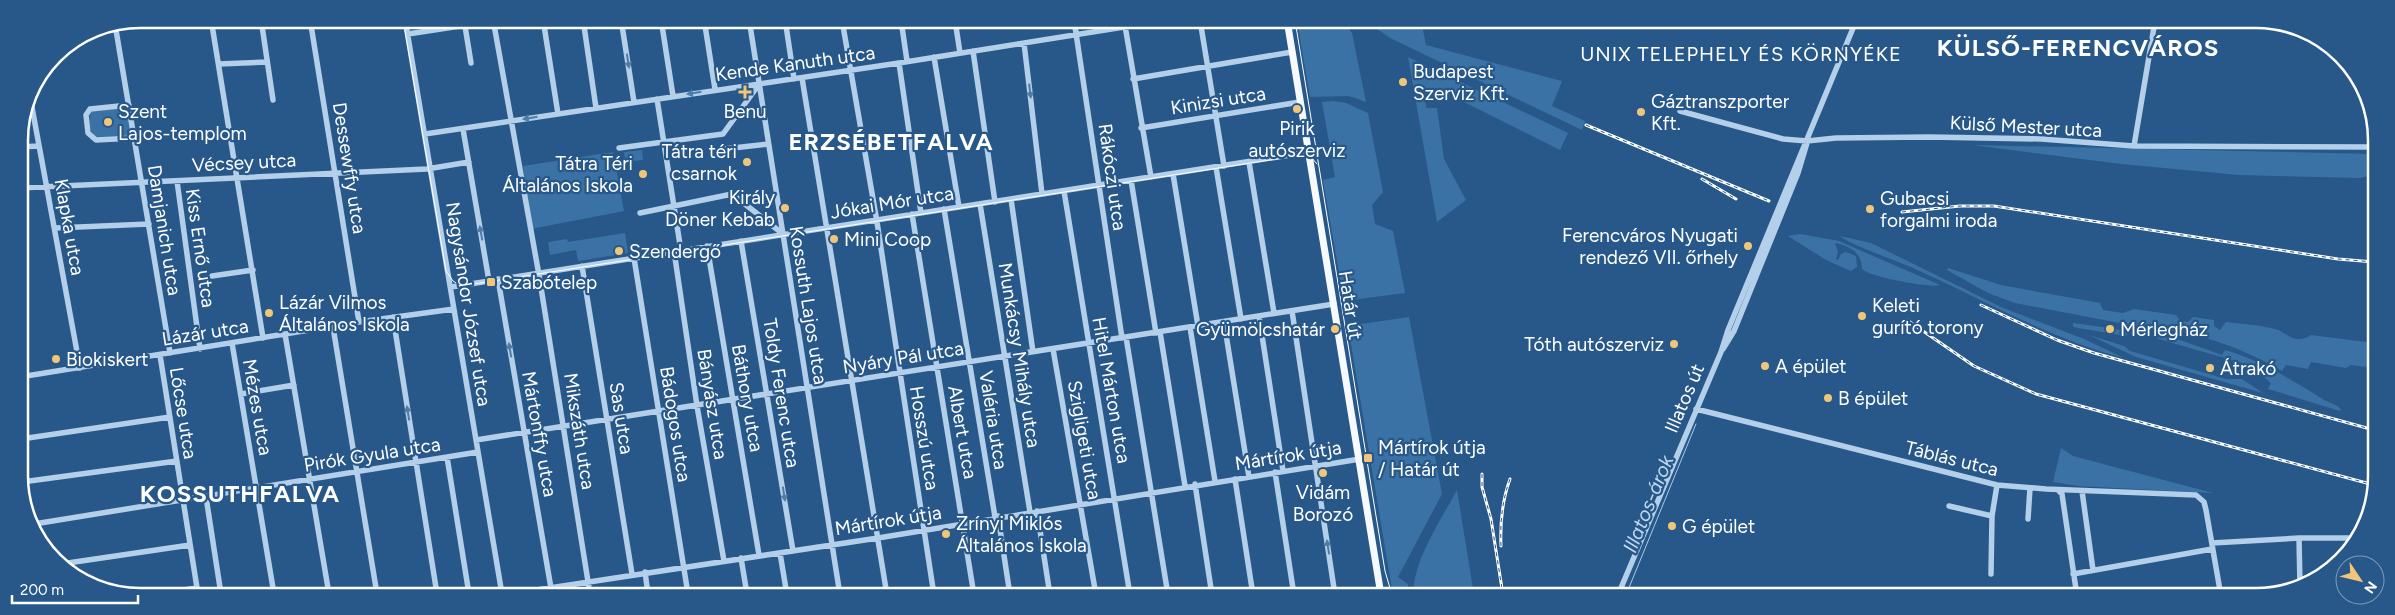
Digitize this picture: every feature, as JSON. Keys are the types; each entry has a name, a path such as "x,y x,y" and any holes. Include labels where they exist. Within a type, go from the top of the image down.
{"main road":[{"name":"Határ út","path":"1288,28 1380,587"}],"street":[{"path":"213,28 263,338"},
{"path":"262,28 273,100"},
{"name":"Dessewffy utca","path":"312,28 360,322"},
{"name":"Nagysándor József utca","path":"407,28 432,168 501,588"},
{"path":"408,34 451,28"},
{"path":"465,28 471,63"},
{"name":"Mikszáth utca","path":"494,28 539,273 589,588"},
{"path":"544,28 558,114"},
{"path":"584,28 596,108"},
{"path":"622,28 634,102"},
{"path":"662,28 673,96"},
{"path":"705,28 715,90"},
{"name":"Kossuth Lajos utca","path":"751,28 768,144 839,588"},
{"path":"786,28 794,79"},
{"name":"Hosszú utca","path":"843,28 876,220 933,588"},
{"path":"902,28 907,61"},
{"path":"956,28 960,53"},
{"name":"Rákóczi utca","path":"1076,28 1099,186 1167,588"},
{"name":"Kende Kanuth utca","path":"425,134 802,78 1119,28"},
{"path":"1125,28 1150,177"},
{"path":"1201,28 1224,166"},
{"name":"Illatos út","path":"1621,587 1721,352 1731,322 1853,28"},
{"path":"2134,146 2154,28"},
{"name":"Damjanich utca","path":"116,30 170,353"},
{"path":"1024,43 1042,194"},
{"path":"973,51 995,202"},
{"path":"1133,78 1292,52"},
{"path":"934,57 959,207"},
{"path":"220,64 267,62"},
{"path":"900,63 921,213"},
{"path":"802,78 886,588"},
{"path":"619,148 723,134 760,83"},
{"path":"657,99 668,179 672,202 675,207 681,251"},
{"name":"Kinizsi utca","path":"1141,128 1300,102"},
{"path":"129,105 90,109 86,115 88,134 96,140 135,138"},
{"name":"Klapka utca","path":"32,108 80,368"},
{"name":"Külső Mester utca","path":"1680,111 1783,139 1807,141 1836,138 1928,137 2041,139 2134,146 2368,147"},
{"path":"463,129 489,281"},
{"path":"724,149 768,144"},
{"path":"28,147 39,146"},
{"name":"Jókai Mór utca","path":"451,287 1309,152"},
{"name":"Vécsey utca","path":"28,187 432,168 469,162"},
{"path":"1249,162 1274,314"},
{"path":"1216,167 1240,319"},
{"path":"1174,174 1198,326"},
{"path":"1131,180 1185,486"},
{"name":"Kiss Ernő utca","path":"177,181 200,349"},
{"name":"Hitel Márton utca","path":"1064,190 1129,588"},
{"path":"640,213 732,194 783,234"},
{"path":"1011,199 1034,352"},
{"name":"Munkácsy Mihály utca","path":"980,204 1030,512"},
{"name":"Valéria utca","path":"944,210 1009,588"},
{"name":"Albert utca","path":"912,214 973,588"},
{"path":"55,228 149,224"},
{"name":"Toldy Ferenc utca","path":"741,240 793,551"},
{"name":"Báthory utca","path":"707,246 759,555"},
{"name":"Bányász utca","path":"674,251 697,406 724,561"},
{"name":"Bádogos utca","path":"634,258 687,588"},
{"name":"Sas utca","path":"582,266 632,574"},
{"path":"212,276 252,270"},
{"name":"Mártonffy utca","path":"498,279 550,588"},
{"name":"Nyáry Pál utca","path":"476,440 1334,304"},
{"name":"Lázár utca","path":"28,376 360,322 454,309"},
{"path":"1292,311 1334,587"},
{"path":"1259,316 1283,471"},
{"path":"393,317 436,588"},
{"path":"1224,322 1249,477"},
{"path":"333,327 375,588"},
{"path":"1190,327 1215,481"},
{"path":"285,334 327,588"},
{"name":"Mézes utca","path":"232,343 273,588"},
{"name":"Szigligeti utca","path":"1054,349 1095,588"},
{"name":"Lőcse utca","path":"160,355 197,588"},
{"path":"241,394 294,385"},
{"name":"Táblás utca","path":"1696,409 1996,485 2058,490 2196,495 2204,502 2212,546"},
{"path":"28,438 170,417"},
{"name":"Pirók Gyula utca","path":"38,523 478,452"},
{"path":"447,457 468,588"},
{"name":"Mártírok útja","path":"563,588 588,581 878,538 963,522 1360,459"},
{"path":"28,481 177,461"},
{"path":"1275,472 1293,587"},
{"path":"1235,479 1252,587"},
{"path":"1195,484 1211,587"},
{"path":"1990,574 1992,516 1996,485"},
{"path":"2028,520 2030,488"},
{"path":"2058,490 2062,494 2075,587"},
{"path":"2082,491 2093,570"},
{"path":"206,497 220,588"},
{"path":"1948,506 1992,516"},
{"path":"1037,510 1049,588"},
{"path":"2073,574 2212,546 2299,538 2349,538"},
{"path":"2299,538 2300,578"},
{"path":"69,563 190,545"},
{"path":"2212,546 2219,587"},
{"path":"780,553 786,588"},
{"path":"740,558 745,588"},
{"path":"645,572 647,588"}],"shaded area":[{"path":"1298,28 1348,28 1352,33 1366,102 1349,96 1310,97"},
{"path":"1376,28 1423,28 1426,45 1562,81 1552,106 1585,121 1582,130 1390,38"},
{"path":"1408,57 1568,133 1560,150 1436,88 1424,89 1426,108 1437,108 1444,159 1466,200 1437,222"},
{"path":"1322,102 1346,103 1368,113 1383,192 1372,205 1375,224 1393,231 1405,293 1344,301 1323,180 1335,177"},
{"path":"127,107 131,136 95,137 93,135 90,124 92,110"},
{"path":"1972,145 2368,154 2368,176 2359,178 2239,175 2121,164"},
{"path":"642,150 643,160 625,162 624,152"},
{"path":"613,152 624,211 531,229 523,166"},
{"path":"625,233 628,253 578,261 576,250 550,255 548,242 567,239 568,242"},
{"path":"1800,234 1839,241 1940,285 1924,285 1900,281 1867,272 1862,269 1860,258 1854,251 1835,243 1838,252 1836,259 1838,260 1841,254 1846,252 1856,256 1857,267 1851,271 1826,260 1788,236"},
{"path":"1840,236 1871,243 2003,308 2084,339 2124,358 2069,340 2017,318 1939,280 1852,243"},
{"path":"1948,268 2001,285 2100,303 2103,310 2123,313 2134,309 2176,315 2180,321 2188,322 2193,317 2214,320 2214,326 2220,330 2226,322 2275,329 2296,339 2311,335 2368,342 2368,367 2351,365 2346,368 2311,362 2308,369 2286,365 2282,371 2238,349 2203,337 2015,303 1988,293 1947,270"},
{"path":"1409,317 1442,494 1398,577 1408,584 1408,587 1392,587 1348,326"},
{"path":"2073,323 2109,328 2108,332 2111,333 2115,329 2129,332 2126,336 2073,327"},
{"path":"2089,335 2124,346 2130,351 2226,379 2242,379 2263,393 2136,357"},
{"path":"2152,335 2177,339 2222,355 2225,350 2238,354 2274,371 2341,409 2340,411 2268,389 2271,383 2249,365 2152,337"},
{"path":"2061,448 2073,456 2213,493 2078,486 2053,482"},
{"path":"1457,490 1473,587 1414,587 1418,567 1436,528"}],"waterway":[{"name":"Illatos-árok","path":"1629,587 1696,424"}],"tram line":[{"path":"405,28 446,271 453,281 461,286 1302,155 1310,156 1317,164"},
{"path":"1296,28 1385,571 1390,587"}],"railway":[{"path":"1586,125 1769,201"},
{"path":"1702,179 1736,199"},
{"path":"1902,212 1960,206 1994,206 2338,259 2368,262"},
{"path":"1981,305 2057,340 2094,353 2368,428"},
{"path":"1907,320 1974,366 2036,394 2367,483"},
{"path":"1482,474 1482,487 1491,519 1502,587"},
{"path":"1501,546 1502,512 1510,479"}],"place":[{"name":"Budapest Szerviz Kft.","path":"1403,82"},
{"name":"Benu","path":"745,92"},
{"name":"Pirik autószerviz","path":"1297,109"},
{"name":"Gáztranszporter Kft.","path":"1641,112"},
{"name":"Szent Lajos-templom","path":"108,122"},
{"name":"Tátra téri csarnok","path":"747,162"},
{"name":"Tátra Téri Általános Iskola","path":"643,174"},
{"name":"Király Döner Kebab","path":"785,208"},
{"name":"Gubacsi forgalmi iroda","path":"1870,209"},
{"name":"Mini Coop","path":"834,239"},
{"name":"Ferencváros Nyugati rendező VII. őrhely","path":"1748,246"},
{"name":"Szendergő","path":"619,251"},
{"name":"Szabótelep","path":"491,282"},
{"name":"Lázár Vilmos Általános Iskola","path":"269,313"},
{"name":"Keleti gurító torony","path":"1862,316"},
{"name":"Gyümölcshatár","path":"1335,329"},
{"name":"Mérlegház","path":"2110,329"},
{"name":"Tóth autószerviz","path":"1674,344"},
{"name":"Biokiskert","path":"56,359"},
{"name":"A épület","path":"1765,366"},
{"name":"Átrakó","path":"2210,368"},
{"name":"B épület","path":"1828,398"},
{"name":"Mártírok útja / Határ út","path":"1368,458"},
{"name":"Vidám Borozó","path":"1323,473"},
{"name":"G épület","path":"1672,526"},
{"name":"Zrínyi Miklós Általános Iskola","path":"946,534"}],"district":[{"name":"KÜLSŐ-FERENCVÁROS","path":"2078,48"},
{"name":"UNIX TELEPHELY ÉS KÖRNYÉKE","path":"1741,54"},
{"name":"ERZSÉBETFALVA","path":"891,142"},
{"name":"KOSSUTHFALVA","path":"240,494"}]}
